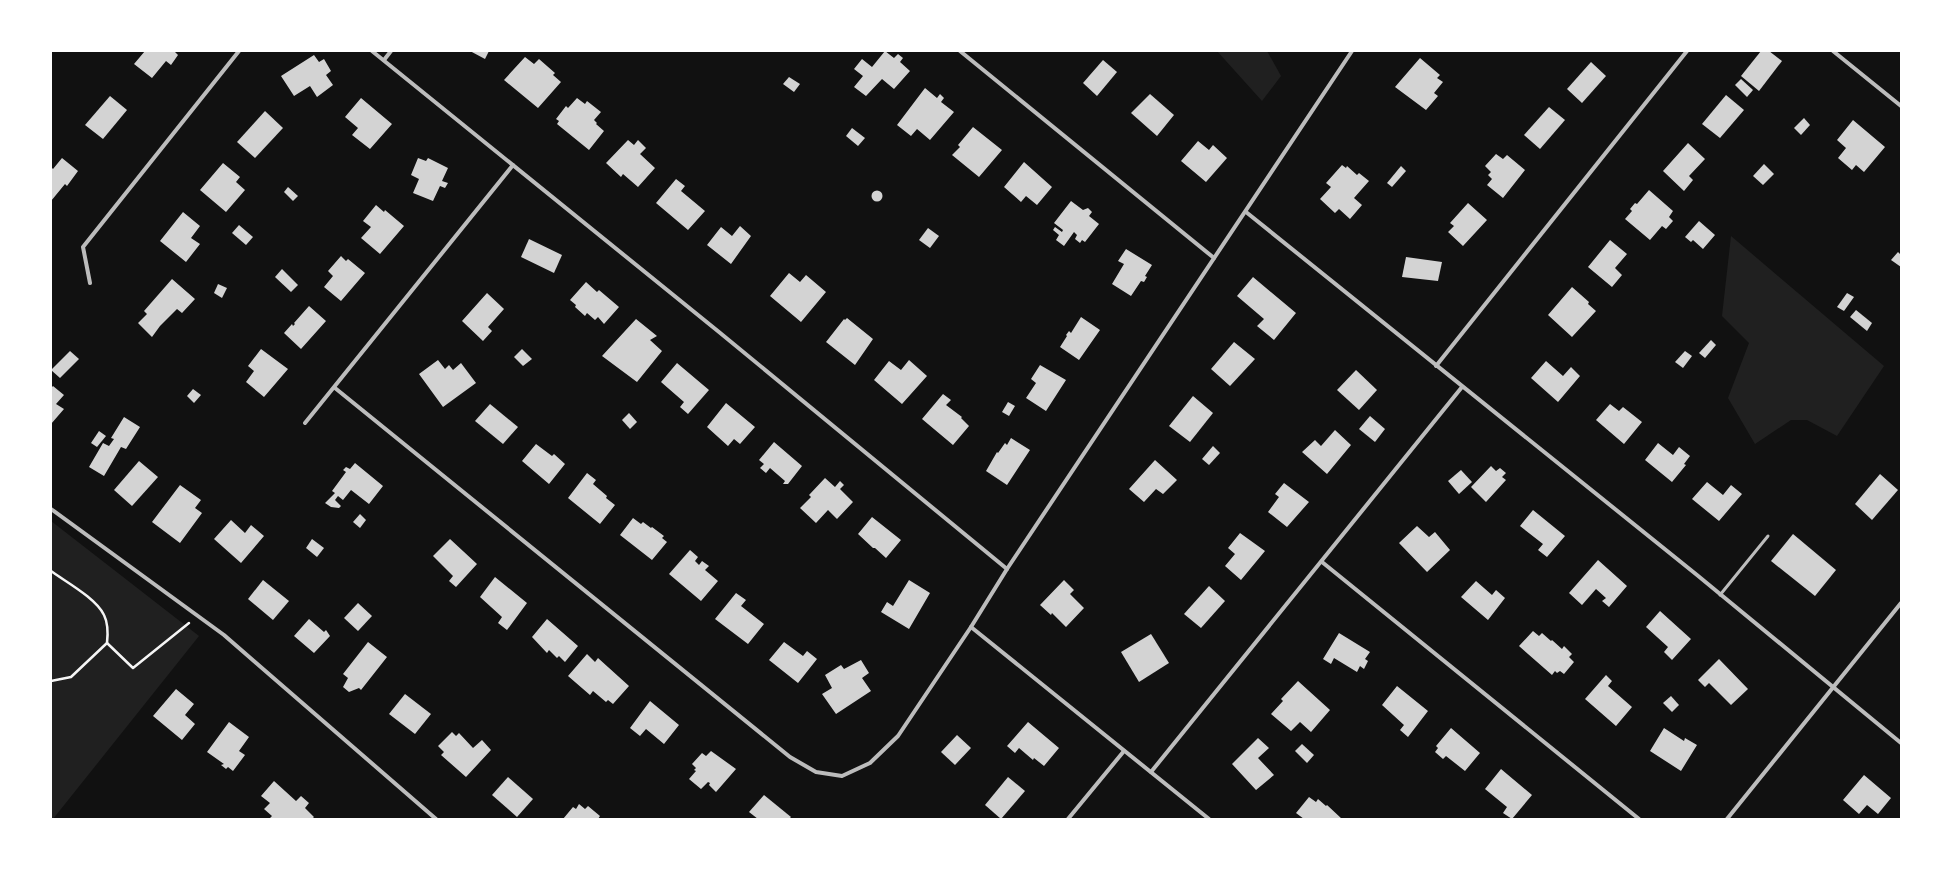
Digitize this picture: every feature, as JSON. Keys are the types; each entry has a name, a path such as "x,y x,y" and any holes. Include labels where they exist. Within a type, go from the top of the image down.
{"street":[{"path":"90,283 83,246 239,51"},
{"path":"372,51 731,342 1007,569"},
{"path":"384,60 391,51"},
{"path":"960,51 1214,258"},
{"path":"335,388 726,707 790,757 816,772 842,776 870,763 898,736 971,627 1007,569 1352,51"},
{"path":"1436,366 1687,51"},
{"path":"1834,51 1901,106"},
{"path":"305,424 513,166"},
{"path":"1246,212 1901,743"},
{"path":"1152,772 1462,387"},
{"path":"51,509 224,635 436,819"},
{"path":"1322,562 1639,819"},
{"path":"1726,819 1901,603"},
{"path":"971,627 1209,819"},
{"path":"1068,819 1124,751"}],"lane":[{"path":"1720,595 1768,536"}],"path":[{"path":"51,571 92,600 104,615 108,634 107,643 71,677 51,681"},
{"path":"107,643 133,668 198,616"}],"shaded area":[{"path":"1217,51 1267,51 1281,76 1262,101"},
{"path":"1731,236 1884,366 1837,436 1807,420 1791,420 1755,444 1728,398 1749,343 1722,316"},
{"path":"51,521 199,636 53,819 51,819"}],"building":[{"path":"145,51 174,51 178,55 171,65 166,61 152,78 134,64"},
{"path":"470,51 489,51 485,59"},
{"path":"885,51 894,58 898,54 903,58 900,62 910,71 894,89 882,79 866,96 854,87 863,76 854,69 862,59 872,67"},
{"path":"1761,51 1769,51 1782,61 1759,91 1741,76"},
{"path":"314,55 319,62 324,59 331,71 326,75 333,85 317,97 310,86 294,96 281,76"},
{"path":"525,57 534,64 539,59 555,73 553,75 561,82 538,108 504,80"},
{"path":"1420,58 1440,75 1437,78 1443,82 1434,93 1438,96 1426,110 1395,87"},
{"path":"1103,60 1117,72 1097,96 1083,83"},
{"path":"1591,62 1606,76 1582,103 1567,89"},
{"path":"789,77 800,84 794,92 783,84"},
{"path":"1741,79 1753,90 1747,97 1735,85"},
{"path":"925,88 937,98 940,94 944,98 941,102 954,112 930,140 917,129 911,136 897,125"},
{"path":"1150,94 1174,115 1157,136 1131,113"},
{"path":"1726,95 1744,110 1720,138 1702,124"},
{"path":"110,96 127,110 103,139 85,125"},
{"path":"361,98 392,124 370,149 352,135 358,128 345,117"},
{"path":"577,98 585,104 587,101 601,112 594,120 597,123 596,124 604,131 589,150 557,124 559,121 556,119 566,106 568,108"},
{"path":"1549,107 1565,120 1540,149 1524,135"},
{"path":"265,111 283,128 255,158 237,142"},
{"path":"1804,118 1810,125 1801,135 1794,128"},
{"path":"1853,120 1885,147 1864,172 1856,165 1852,170 1838,158 1846,148 1837,140"},
{"path":"973,127 1002,150 979,177 952,155 960,147 958,145"},
{"path":"852,128 865,138 858,146 846,136"},
{"path":"628,140 634,145 638,140 646,148 640,154 655,168 638,187 623,174 621,177 606,163"},
{"path":"1198,141 1209,150 1213,145 1227,158 1206,182 1181,161"},
{"path":"1688,143 1705,159 1689,176 1693,180 1684,191 1663,171"},
{"path":"1496,154 1503,159 1507,155 1525,170 1503,198 1487,185 1492,179 1488,175 1491,172 1485,166"},
{"path":"62,158 78,171 67,186 65,184 51,201 51,167 53,169"},
{"path":"418,158 426,161 428,158 448,168 442,181 448,183 445,188 440,186 433,201 413,193 419,179 411,175"},
{"path":"1024,162 1052,187 1037,205 1026,196 1021,202 1004,187"},
{"path":"223,163 240,177 236,182 245,190 226,212 200,190"},
{"path":"1764,164 1774,174 1763,185 1753,176"},
{"path":"1342,165 1346,168 1347,166 1357,175 1359,173 1369,181 1354,198 1362,205 1350,219 1339,209 1335,213 1320,199 1331,187 1326,183"},
{"path":"1401,166 1406,171 1392,187 1387,183"},
{"path":"676,179 685,186 681,191 705,211 688,230 656,203"},
{"path":"288,187 298,196 293,201 284,192"},
{"path":"1649,190 1673,211 1669,217 1673,221 1666,229 1662,226 1650,240 1625,219 1632,211 1630,209 1635,203 1637,204"},
{"path":"875,191 879,191 881,192 881,200 875,201 872,198 872,194"},
{"path":"1071,201 1083,210 1088,208 1092,212 1089,216 1099,224 1085,242 1082,240 1080,243 1075,239 1077,235 1074,232 1064,246 1056,240 1059,235 1053,230 1055,227 1062,232 1063,230 1054,223"},
{"path":"1468,203 1487,220 1463,246 1448,232 1454,226 1450,223"},
{"path":"376,205 384,212 385,210 404,226 380,254 361,238 371,227 363,221"},
{"path":"183,212 200,226 191,238 200,244 186,262 160,241"},
{"path":"1699,221 1715,235 1703,249 1693,240 1691,242 1685,237"},
{"path":"239,225 253,237 246,245 232,233"},
{"path":"740,226 751,236 731,264 707,245 721,227 732,236"},
{"path":"928,228 939,236 930,248 919,240"},
{"path":"529,239 562,255 554,273 521,257"},
{"path":"1610,240 1627,254 1615,268 1622,275 1612,287 1588,267"},
{"path":"1126,249 1152,265 1145,276 1147,277 1144,282 1141,281 1131,296 1112,284 1124,264 1118,261"},
{"path":"1898,252 1901,255 1901,267 1891,260"},
{"path":"341,256 346,261 348,259 365,273 341,301 324,287 333,276 328,271"},
{"path":"1406,257 1442,262 1438,281 1402,277"},
{"path":"282,269 298,285 291,292 275,277"},
{"path":"789,273 800,282 806,275 826,292 801,322 770,296"},
{"path":"1253,277 1296,313 1274,340 1257,326 1264,319 1237,296"},
{"path":"172,279 195,299 182,313 177,309 160,326 152,337 138,323 147,314 144,311"},
{"path":"586,282 597,292 599,290 619,307 604,324 598,317 595,320 587,313 585,316 570,300"},
{"path":"218,284 227,288 222,298 214,293"},
{"path":"1572,287 1589,302 1588,304 1596,311 1572,337 1548,315"},
{"path":"487,293 504,309 488,327 492,331 483,341 462,321"},
{"path":"1847,293 1854,297 1844,311 1837,307"},
{"path":"309,306 326,321 301,349 284,333 292,324 293,326 295,324 294,323"},
{"path":"1856,310 1872,323 1867,331 1850,317"},
{"path":"1081,317 1100,330 1079,360 1060,347 1067,336 1066,335 1069,331 1071,333"},
{"path":"847,318 873,339 855,365 826,342 844,319 845,320"},
{"path":"636,319 657,336 650,340 662,351 637,382 602,356"},
{"path":"1711,340 1716,345 1705,358 1699,353"},
{"path":"1234,342 1255,359 1230,386 1211,369"},
{"path":"261,349 288,369 264,397 246,382 254,371 248,366"},
{"path":"522,349 532,359 523,366 514,357"},
{"path":"70,351 79,359 60,378 51,370"},
{"path":"1685,351 1692,356 1683,368 1675,362"},
{"path":"438,360 445,369 449,365 453,370 461,363 476,383 443,407 419,374"},
{"path":"909,360 927,376 902,404 874,380 889,361 901,370"},
{"path":"1546,361 1563,376 1571,367 1580,376 1558,402 1531,378"},
{"path":"677,363 709,390 688,414 680,407 684,402 661,382"},
{"path":"1040,365 1066,380 1046,411 1026,398 1036,383 1031,379"},
{"path":"1356,370 1377,390 1359,410 1337,390"},
{"path":"53,386 64,395 56,404 64,409 51,424 51,388"},
{"path":"193,389 201,395 194,403 187,396"},
{"path":"943,394 951,400 946,405 962,417 961,418 969,426 953,445 922,419"},
{"path":"1193,396 1213,413 1190,442 1169,426"},
{"path":"1008,402 1015,406 1009,416 1002,412"},
{"path":"726,403 755,427 740,444 734,439 728,446 707,427"},
{"path":"490,404 518,427 503,444 475,421"},
{"path":"1610,404 1619,411 1623,407 1642,422 1624,444 1596,420"},
{"path":"629,413 637,422 630,429 622,420"},
{"path":"1370,416 1385,429 1375,442 1359,429"},
{"path":"124,417 140,427 126,449 121,447 104,476 89,467 103,443 109,446 114,439 111,438"},
{"path":"1335,430 1351,445 1327,474 1302,452 1315,440 1321,446"},
{"path":"99,431 106,436 97,447 91,443"},
{"path":"1011,438 1030,450 1007,485 986,471 997,452 998,453 1005,443 1007,445"},
{"path":"774,442 802,466 788,484 783,484 785,481 770,468 766,473 760,468 764,464 759,460"},
{"path":"1658,443 1673,455 1679,447 1690,456 1684,464 1686,465 1672,482 1645,460"},
{"path":"536,444 552,456 554,454 565,464 549,484 522,461"},
{"path":"1213,446 1220,453 1209,465 1202,459"},
{"path":"1155,460 1177,480 1163,494 1156,489 1144,502 1129,489"},
{"path":"139,461 158,477 132,506 114,490"},
{"path":"355,463 383,486 369,504 351,490 343,500 338,496 335,500 341,506 339,508 331,507 325,503 335,493 332,491 346,472 343,470 346,467 350,469"},
{"path":"1491,466 1496,471 1500,468 1506,473 1502,477 1506,480 1486,502 1471,487"},
{"path":"1461,470 1472,482 1459,494 1448,481"},
{"path":"587,473 596,480 593,484 615,505 600,524 568,498"},
{"path":"1880,474 1898,490 1872,520 1855,504"},
{"path":"825,478 835,487 840,481 844,485 840,489 853,502 837,519 828,510 816,523 800,508 811,497 809,495"},
{"path":"1707,482 1723,495 1731,485 1742,494 1719,521 1692,499"},
{"path":"1284,483 1309,502 1287,527 1268,512 1279,497 1275,494"},
{"path":"180,485 201,500 195,508 202,513 180,543 152,522"},
{"path":"1533,510 1565,536 1547,557 1538,550 1543,544 1520,526"},
{"path":"360,514 366,520 360,528 353,522"},
{"path":"872,517 901,540 886,558 858,534"},
{"path":"633,518 641,524 643,522 651,528 652,527 664,536 662,538 667,542 652,560 620,535"},
{"path":"231,520 245,533 251,525 264,536 241,563 214,539"},
{"path":"1417,526 1429,537 1435,532 1450,550 1427,572 1399,543"},
{"path":"1240,533 1265,551 1241,580 1225,566 1235,554 1228,548"},
{"path":"1793,534 1836,570 1815,596 1771,561"},
{"path":"312,539 324,548 317,557 306,548"},
{"path":"450,539 477,564 456,587 449,581 453,576 433,556"},
{"path":"690,550 698,557 695,561 699,565 702,561 709,566 705,570 718,581 701,601 669,574"},
{"path":"1598,560 1627,586 1609,607 1602,601 1606,598 1596,589 1582,605 1569,593"},
{"path":"495,577 527,603 507,630 498,623 502,617 480,597"},
{"path":"263,580 289,601 273,620 248,599"},
{"path":"909,580 930,593 909,629 881,612 887,602 893,606"},
{"path":"1064,580 1074,590 1070,594 1084,608 1066,627 1052,613 1051,615 1040,605"},
{"path":"1476,581 1492,595 1496,590 1505,598 1488,620 1461,597"},
{"path":"1209,586 1225,601 1201,628 1184,614"},
{"path":"736,593 746,600 741,606 764,624 748,644 715,619"},
{"path":"358,603 372,616 358,631 344,618"},
{"path":"1660,611 1691,639 1672,660 1664,652 1668,647 1646,627"},
{"path":"309,619 324,632 326,630 330,636 314,653 294,636"},
{"path":"547,619 578,646 565,662 559,656 557,658 549,650 547,653 532,637"},
{"path":"1533,631 1539,636 1542,633 1562,649 1564,646 1572,654 1569,657 1574,662 1564,674 1560,671 1557,673 1555,671 1552,675 1519,646"},
{"path":"1339,633 1370,652 1365,659 1368,661 1364,669 1360,666 1357,672 1334,658 1331,664 1323,659"},
{"path":"1151,634 1169,663 1139,682 1121,652"},
{"path":"368,642 387,657 361,690 359,688 349,692 343,687 348,678 343,674"},
{"path":"784,642 803,656 807,651 817,659 798,683 769,660"},
{"path":"587,654 595,662 598,658 629,686 613,704 608,700 606,702 593,691 590,695 568,676"},
{"path":"1719,659 1748,689 1731,705 1709,683 1705,687 1698,680"},
{"path":"861,660 869,673 862,678 871,691 836,714 822,694 832,688 825,675 841,665 844,669"},
{"path":"1606,675 1612,681 1608,686 1632,707 1616,726 1585,699"},
{"path":"1298,681 1330,710 1311,732 1300,722 1291,731 1271,714 1283,701 1281,699"},
{"path":"1397,686 1428,711 1408,737 1400,730 1404,725 1382,705"},
{"path":"176,689 194,704 185,715 195,724 182,740 153,716"},
{"path":"405,694 431,714 415,734 389,714"},
{"path":"1671,696 1679,705 1672,712 1663,703"},
{"path":"650,701 679,725 664,744 646,729 640,736 630,728"},
{"path":"229,722 249,737 239,751 245,755 233,771 228,767 226,769 221,765 224,764 207,752"},
{"path":"1028,722 1059,748 1044,766 1034,758 1033,760 1019,748 1015,753 1007,746"},
{"path":"1451,728 1480,753 1465,771 1446,756 1443,759 1435,752 1438,748 1436,746"},
{"path":"1664,728 1684,741 1685,738 1697,745 1681,771 1650,751"},
{"path":"452,732 456,736 459,733 473,748 482,740 491,750 466,777 441,755 444,752 438,746"},
{"path":"957,735 971,748 955,765 941,752"},
{"path":"1258,738 1269,748 1258,758 1274,775 1256,790 1232,764"},
{"path":"1302,744 1314,755 1307,763 1295,751"},
{"path":"711,751 736,769 716,792 708,782 701,789 689,779 696,771 694,770 696,768 692,764 702,753 706,756"},
{"path":"1501,769 1532,795 1512,819 1503,813 1507,807 1485,789"},
{"path":"1864,775 1891,798 1878,814 1867,805 1859,814 1843,800"},
{"path":"508,777 533,799 517,817 492,795"},
{"path":"1008,777 1025,791 1001,819 985,805"},
{"path":"274,781 296,801 301,796 309,803 305,808 314,817 312,819 269,819 272,816 264,809 270,803 261,796"},
{"path":"764,795 791,817 789,819 758,819 749,812"},
{"path":"1309,797 1316,802 1318,799 1326,806 1327,805 1342,819 1304,819 1296,813"},
{"path":"579,804 585,809 588,806 600,816 598,819 563,819 573,807 576,809"}]}
